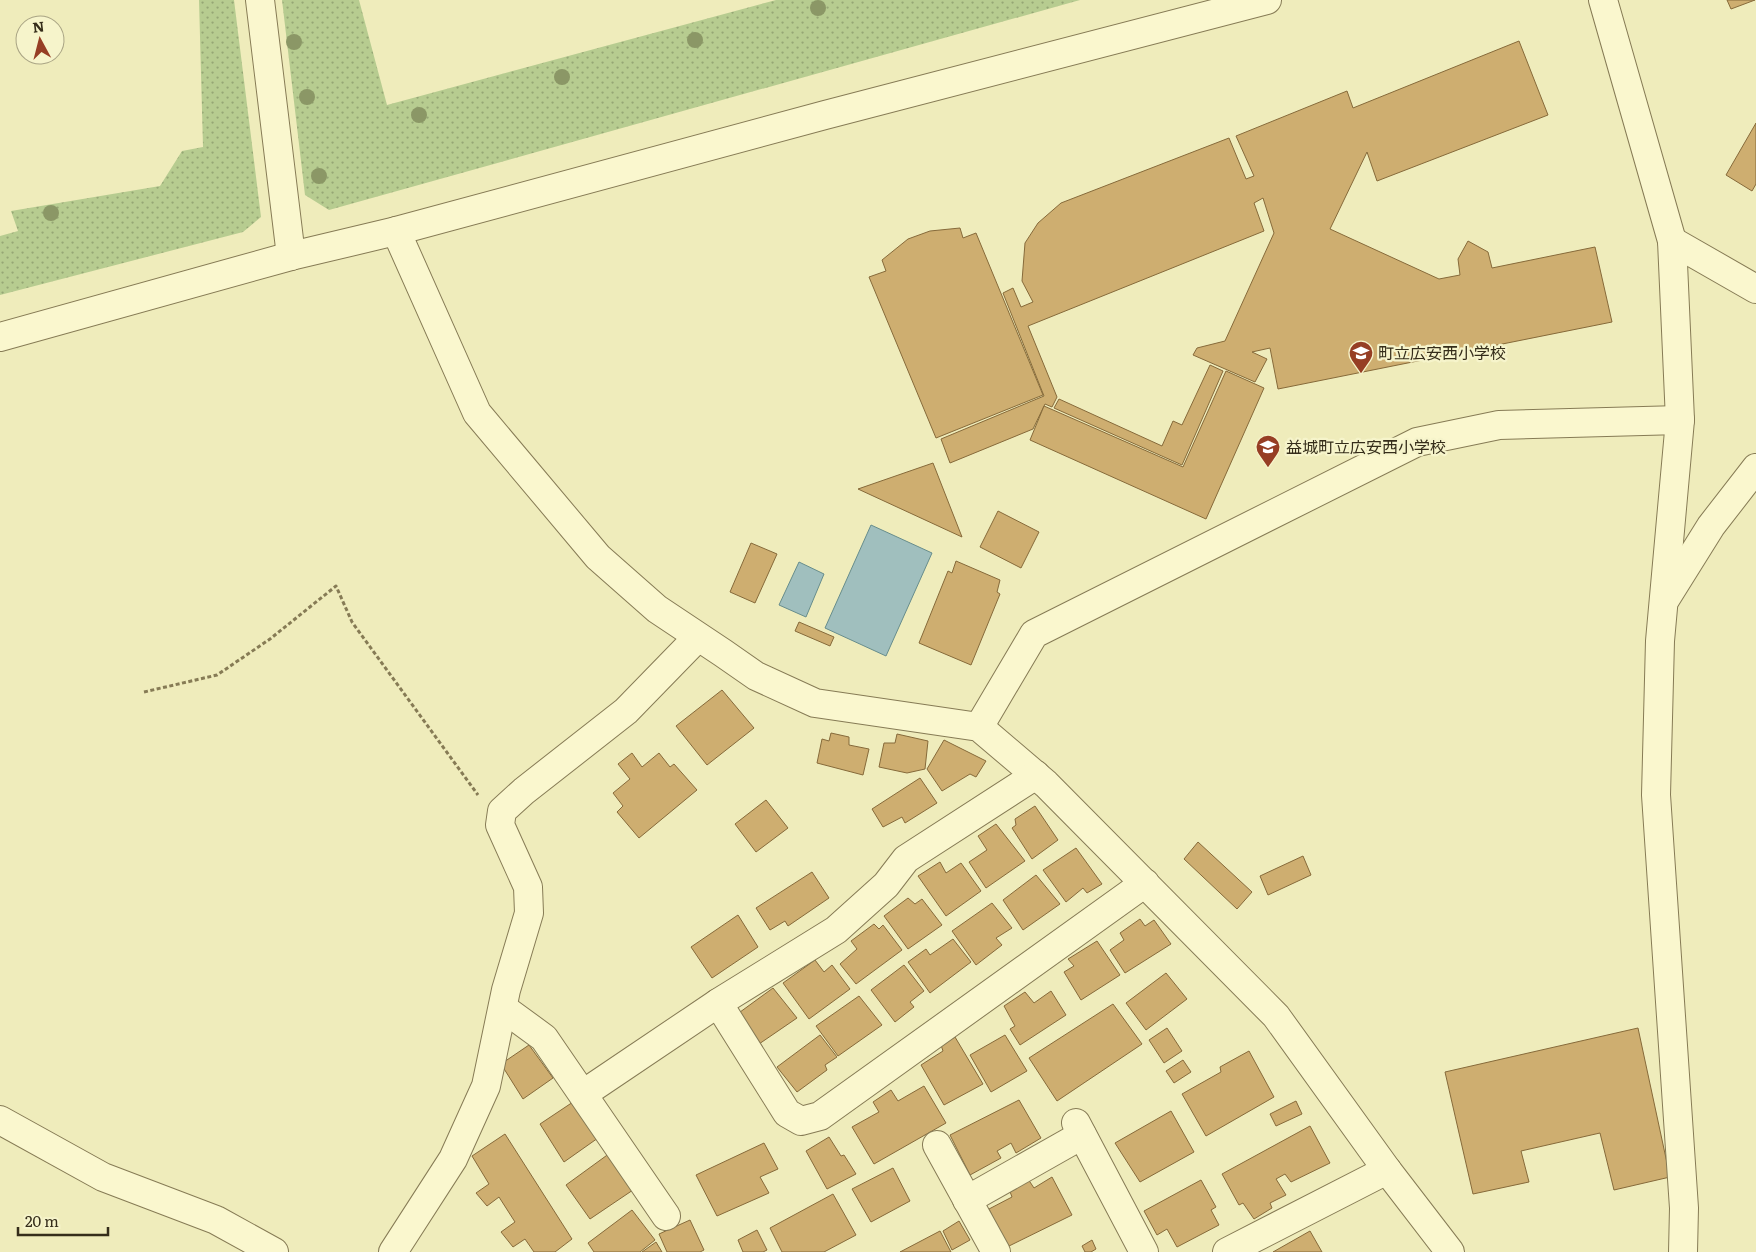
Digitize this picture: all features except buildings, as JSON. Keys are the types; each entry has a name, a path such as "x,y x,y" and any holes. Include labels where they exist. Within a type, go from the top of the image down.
{"street":[{"path":"260,0 291,256"},
{"path":"0,338 291,256 396,231 1202,8 1267,0"},
{"path":"1603,0 1672,241 1680,420 1660,641 1656,796 1684,1208 1683,1252"},
{"path":"396,231 477,413 598,557 658,609 698,637 756,676 815,703 979,727 1036,776 1276,1016 1446,1251"},
{"path":"1672,241 1756,289"},
{"path":"979,727 1034,634 1417,442 1499,425 1680,420"},
{"path":"1664,602 1711,526 1756,468"},
{"path":"393,1252 454,1160 486,1086 506,990 529,913 528,887 500,825 502,812 524,791 626,711 698,637"},
{"path":"583,1094 718,1003 836,930 886,885 906,859 1036,776"},
{"path":"718,1003 787,1113 801,1121 820,1116 1145,883"},
{"path":"503,1008 544,1038 666,1216"},
{"path":"0,1120 103,1177 216,1220 274,1252"},
{"path":"967,1200 1079,1129 1144,1252"},
{"path":"937,1145 996,1252"},
{"path":"1227,1252 1387,1170"}],"path":[{"path":"144,692 217,675 270,639 336,586 352,622 500,825"}],"green space":[{"path":"199,0 234,0 261,217 243,232 0,295 0,236 18,231 11,211 160,186 182,151 203,147"},
{"path":"282,0 359,0 387,105 776,0 1080,0 329,210 305,195"}],"water":[{"path":"871,525 932,553 886,656 825,628"},
{"path":"799,562 824,574 806,617 779,605"}],"place":[{"name":"町立広安西小学校","path":"1361,374"},
{"name":"益城町立広安西小学校","path":"1268,468"}]}
